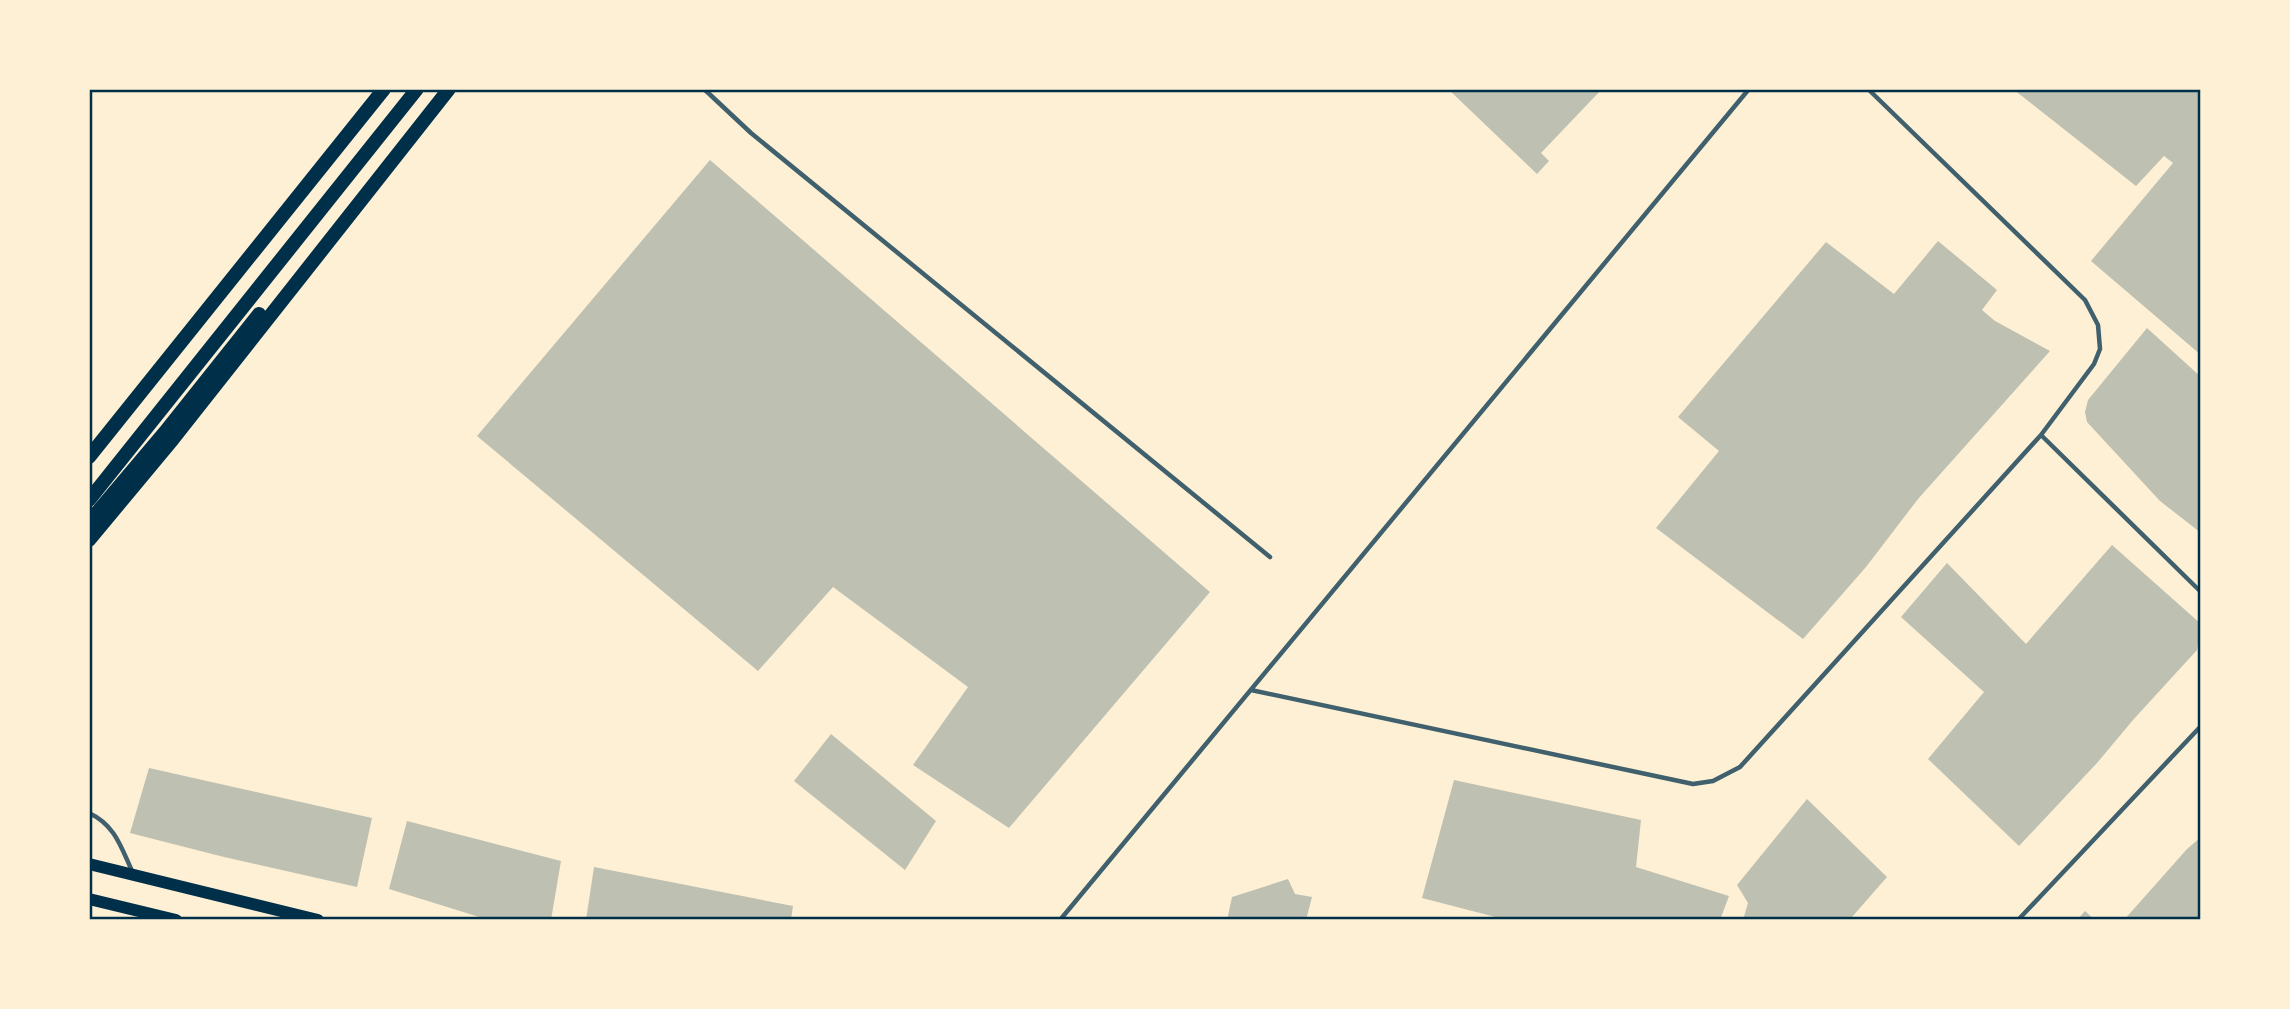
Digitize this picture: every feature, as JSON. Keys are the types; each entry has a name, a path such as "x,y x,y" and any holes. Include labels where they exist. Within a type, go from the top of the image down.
{"main road":[{"path":"89,457 384,89"},
{"path":"89,500 417,89"},
{"path":"89,522 165,432 438,89"},
{"path":"89,540 449,89"},
{"path":"89,864 318,920"},
{"path":"89,899 176,920"}],"lane":[{"path":"704,89 751,133 1270,557"},
{"path":"1060,920 1749,89"},
{"path":"1251,690 1693,785 1713,781 1740,767 2041,435 2094,364 2100,349 2098,325 2085,300 1868,89"},
{"path":"2041,435 2201,593"},
{"path":"2018,920 2201,726"},
{"path":"89,813 100,818 113,831 134,875"}],"building":[{"path":"1448,89 1602,89 1541,153 1549,161 1537,174"},
{"path":"2013,89 2201,89 2201,355 2091,261 2173,163 2164,156 2136,186"},
{"path":"710,160 1210,592 1009,828 913,765 968,687 833,587 758,671 477,436"},
{"path":"1938,241 1997,290 1982,310 1995,321 2050,351 1918,499 1866,567 1803,639 1656,528 1719,451 1678,417 1826,242 1894,294"},
{"path":"2147,328 2201,377 2201,533 2160,501 2087,422 2085,412 2088,400"},
{"path":"2112,545 2201,624 2197,650 2019,846 1928,759 1984,692 1901,617 1947,563 2026,644"},
{"path":"831,734 936,821 905,870 794,781"},
{"path":"149,768 372,818 357,887 130,833"},
{"path":"1454,780 1641,820 1636,867 1729,896 1720,920 1507,920 1422,898"},
{"path":"1807,799 1887,877 1852,917 1855,920 1743,920 1748,903 1737,885"},
{"path":"407,821 561,861 551,920 489,920 389,889"},
{"path":"2201,837 2201,920 2124,920 2187,849"},
{"path":"594,867 793,906 791,920 586,920"},
{"path":"1288,879 1295,894 1312,897 1306,920 1227,920 1232,897"},
{"path":"2085,911 2095,920 2077,920"}]}
